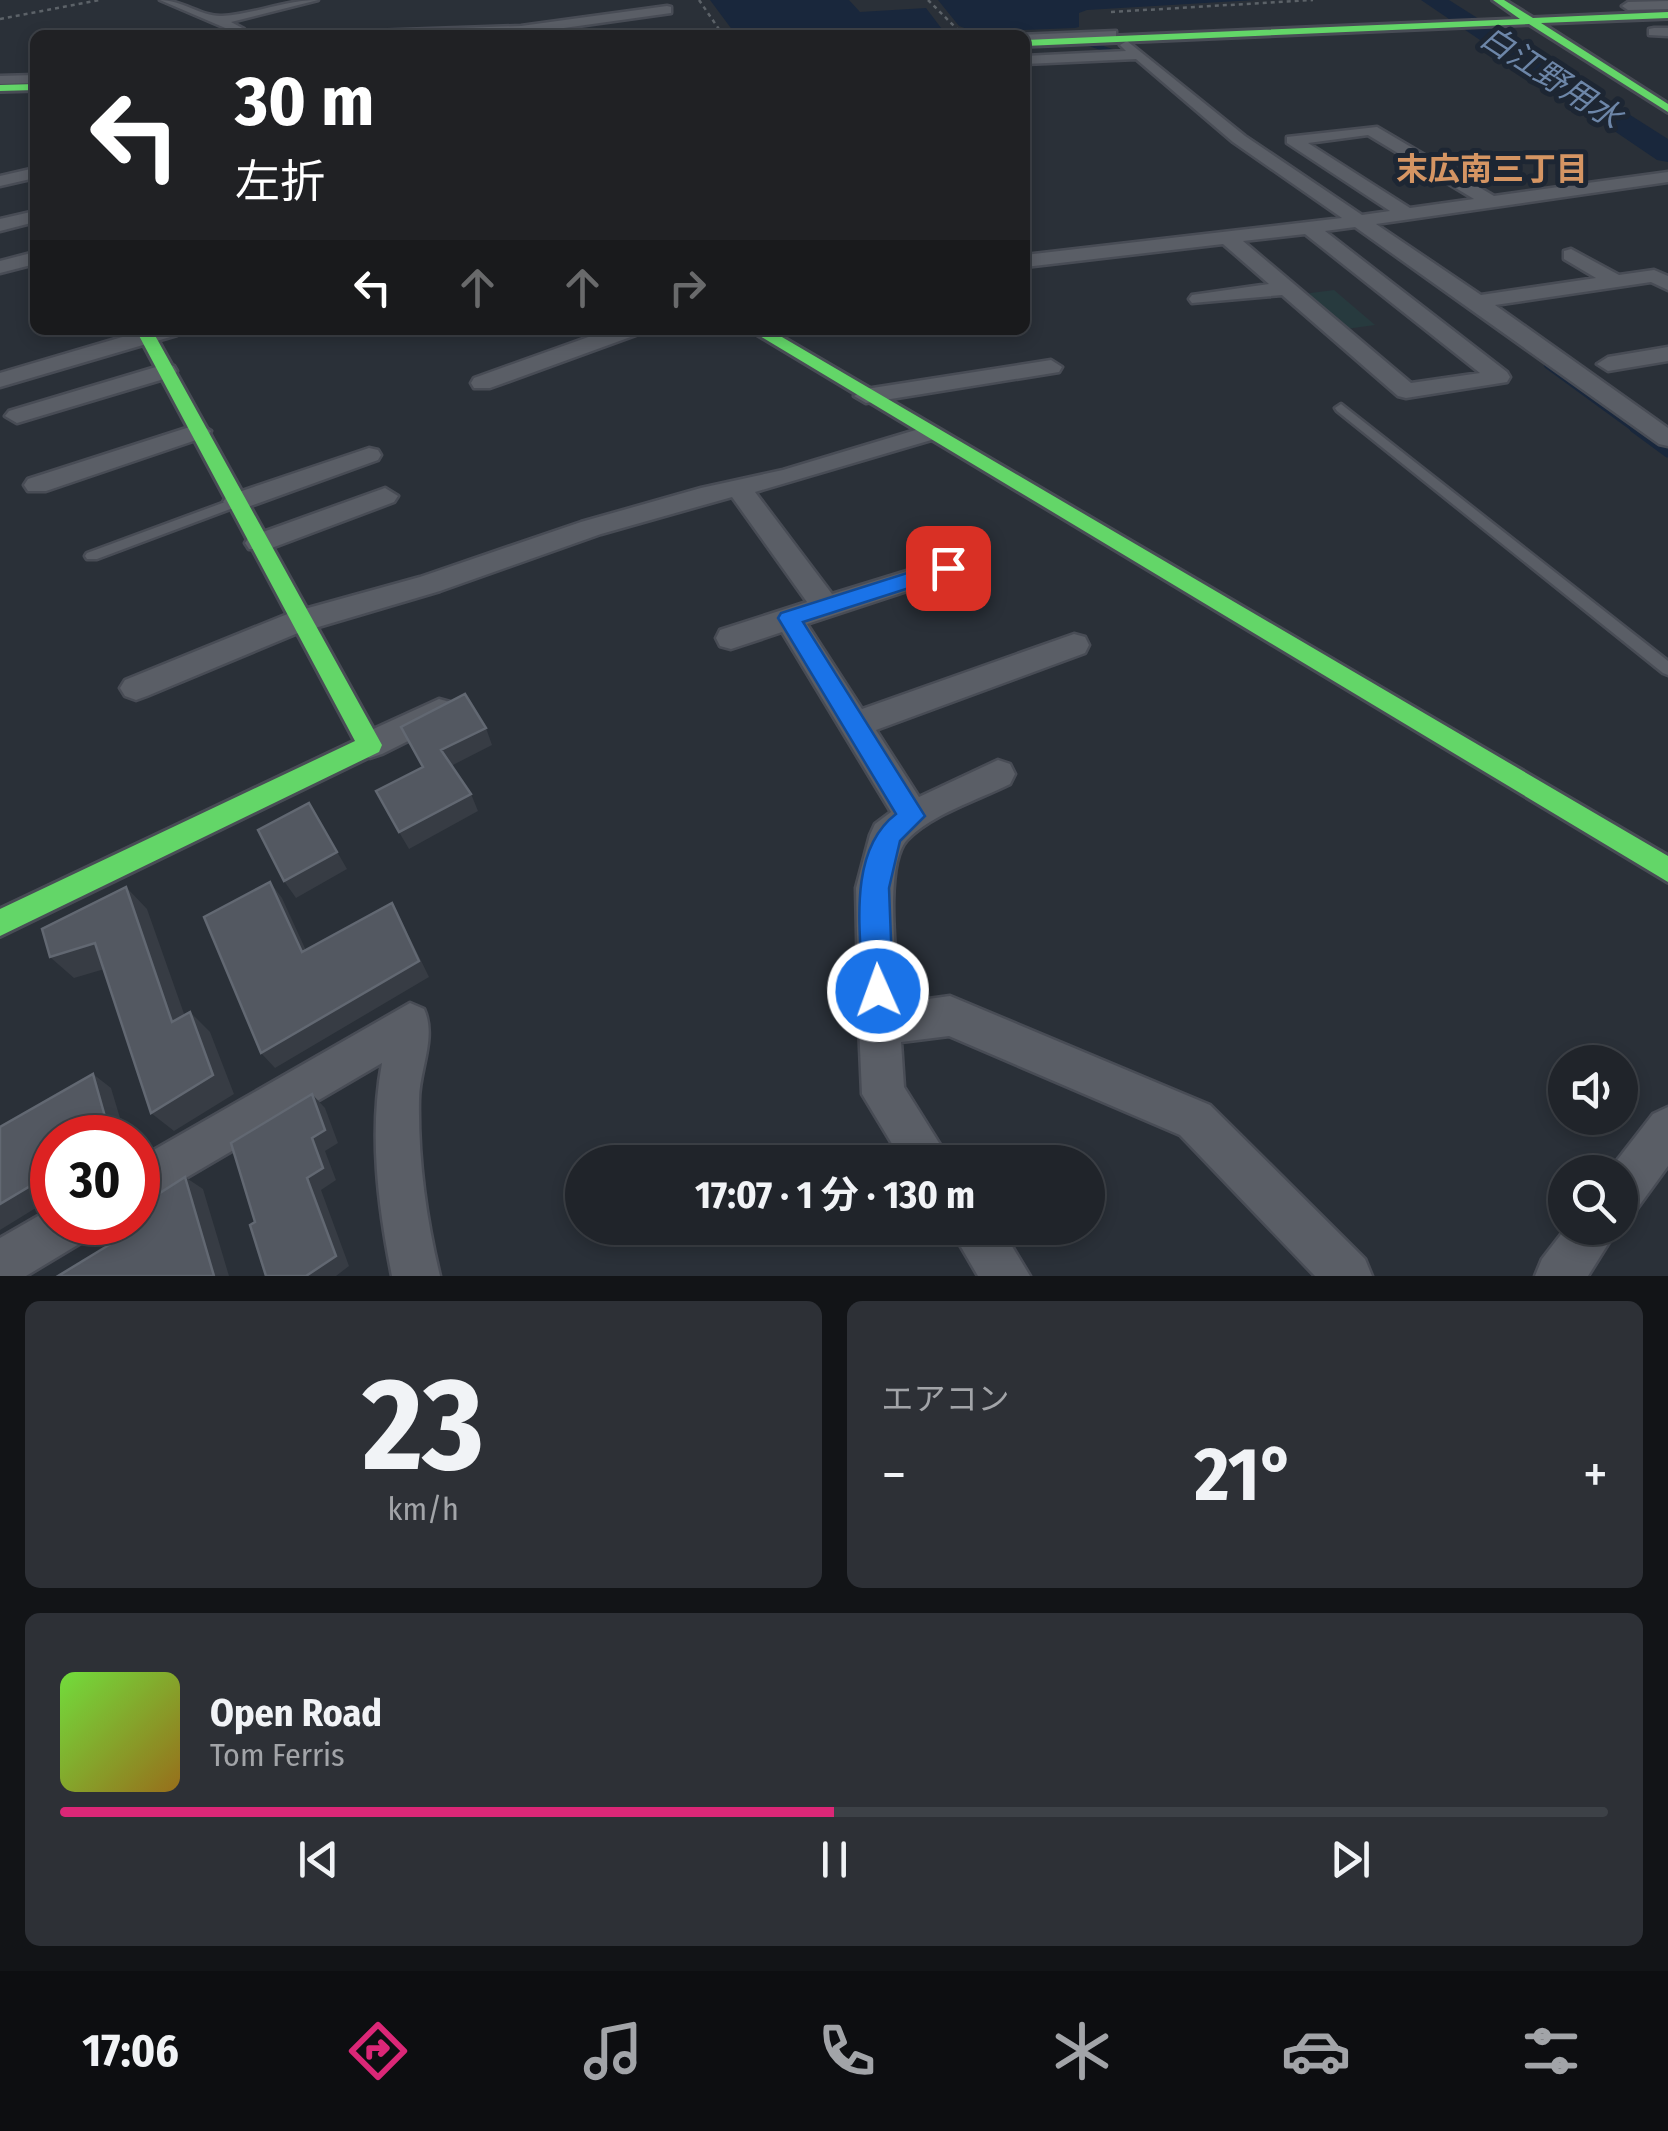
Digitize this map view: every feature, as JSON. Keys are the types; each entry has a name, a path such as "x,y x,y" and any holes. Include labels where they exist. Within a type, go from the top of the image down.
{"main road":[{"path":"1498,0 1668,109"},
{"path":"1030,43 1531,20 1663,27"},
{"path":"0,88 30,87"},
{"path":"0,923 370,745 166,370 155,335"},
{"path":"772,335 866,396 1668,870"}],"street":[{"path":"170,2 191,0"},
{"path":"221,20 312,0"},
{"path":"170,2 240,30"},
{"path":"1628,6 1668,5"},
{"path":"560,30 638,20 666,10"},
{"path":"498,17 524,17 521,30"},
{"path":"1030,36 1111,34"},
{"path":"1030,60 1134,50 1239,138 1668,440"},
{"path":"0,80 30,79"},
{"path":"1405,213 1293,140 1370,130 1489,201"},
{"path":"0,181 30,175"},
{"path":"1030,261 1229,239 1668,178"},
{"path":"0,225 30,217"},
{"path":"1229,239 1406,391 1499,377 1309,228"},
{"path":"1572,255 1616,282"},
{"path":"0,266 30,259"},
{"path":"1477,302 1663,278"},
{"path":"1199,299 1286,288"},
{"path":"0,380 147,335"},
{"path":"482,383 614,335"},
{"path":"1608,364 1668,354"},
{"path":"866,396 1051,367"},
{"path":"17,416 166,370"},
{"path":"37,485 199,431"},
{"path":"136,688 300,622 449,578 591,528 788,477 929,433"},
{"path":"236,502 369,455"},
{"path":"739,488 826,607"},
{"path":"259,543 385,496"},
{"path":"731,638 948,568"},
{"path":"789,618 912,816"},
{"path":"856,725 1074,644"},
{"path":"370,745 458,702"},
{"path":"918,1145 883,1094 874,888 888,835 912,816 998,774"},
{"path":"879,1026 950,1016 1195,1120 1348,1276"},
{"path":"160,1171 410,1023 397,1097 402,1212 416,1276"},
{"path":"1638,1170 1668,1129"},
{"path":"0,1265 33,1245"},
{"path":"985,1245 1006,1276"},
{"path":"1559,1276 1582,1245"}],"lane":[{"path":"1341,408 1668,669"},
{"path":"92,556 236,502"}],"path":[{"path":"0,19 100,0"},
{"path":"699,0 720,30"},
{"path":"928,0 958,30"}],"green space":[{"path":"1334,290 1375,325 1346,329 1303,294"}],"water":[{"path":"710,0 849,0 860,12 926,8 943,30 732,30"},
{"path":"938,0 1255,0 1087,10 1079,13 1079,27 1075,28 970,30 959,26"}],"building":[{"path":"465,694 486,728 441,750 471,794 399,832 376,791 423,767 401,727"},
{"path":"309,803 337,852 284,881 258,830"},
{"path":"270,882 302,952 392,903 419,961 261,1053 204,917"},
{"path":"126,887 172,1022 190,1012 213,1075 151,1113 95,943 50,957 42,929"},
{"path":"93,1074 105,1115 30,1115 30,1186 0,1204 0,1127"},
{"path":"312,1094 325,1130 312,1138 323,1168 307,1178 336,1256 306,1276 266,1276 250,1225 255,1222 231,1143"},
{"path":"185,1177 214,1276 58,1276 109,1245 160,1245 160,1193"}],"waterway":[{"name":"白江野用水","path":"1433,0 1668,153"},
{"path":"1087,43 1123,55"},
{"path":"1548,365 1637,430"},
{"path":"1634,428 1668,453"}],"traffic: fast":[{"path":"1498,0 1668,109"},
{"path":"1030,43 1668,15"},
{"path":"0,88 30,87"},
{"path":"0,923 370,745 147,335"},
{"path":"766,335 1668,870"}],"district":[{"name":"末広南三丁目","path":"1492,169"}],"route":[{"path":"878,991 874,888 888,835 912,816 789,618 948,568"}]}
